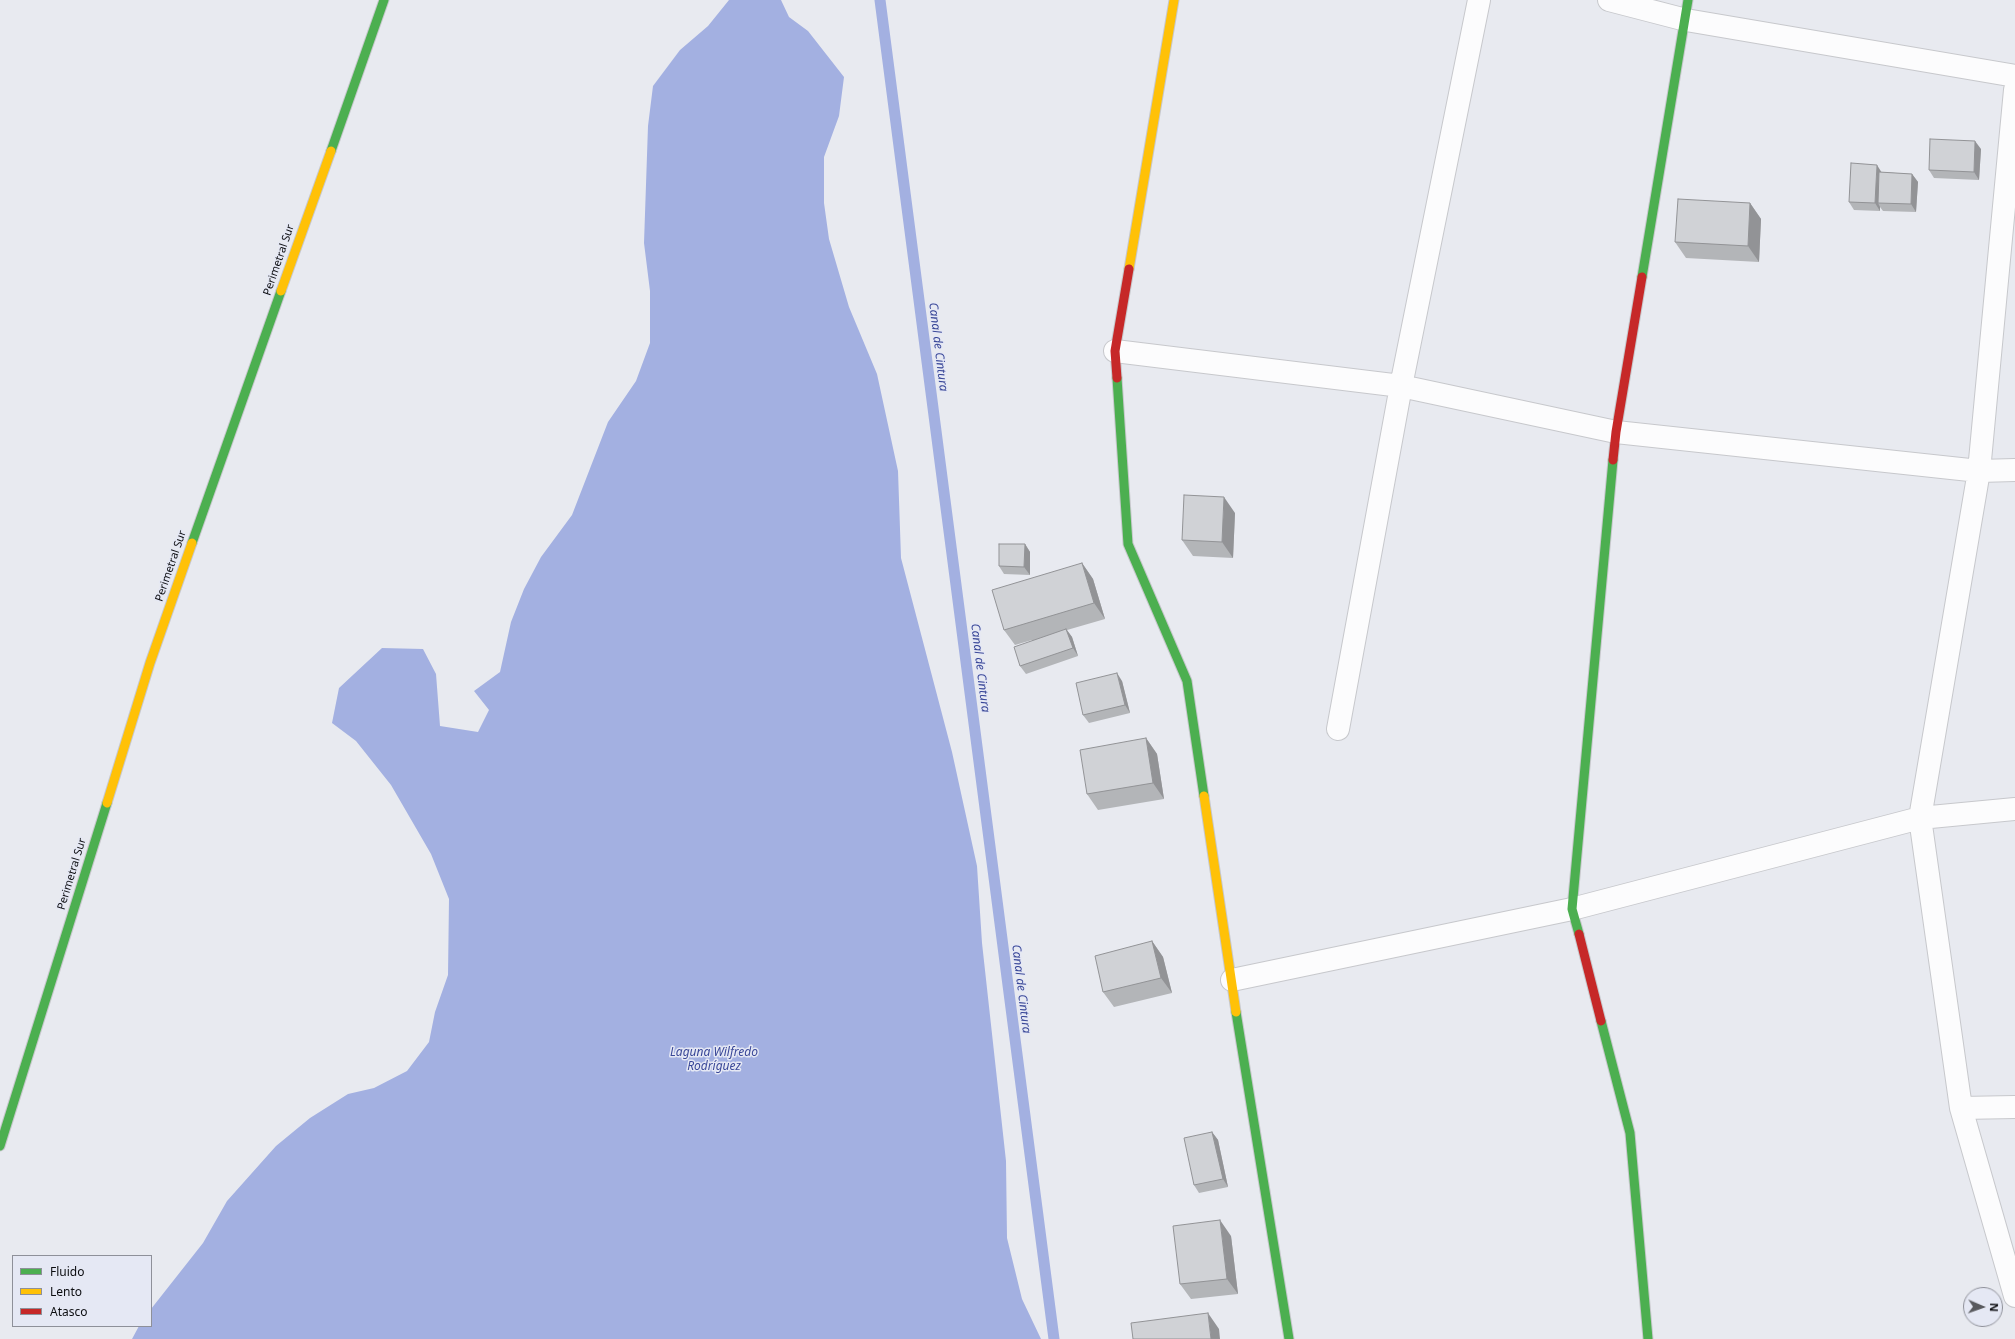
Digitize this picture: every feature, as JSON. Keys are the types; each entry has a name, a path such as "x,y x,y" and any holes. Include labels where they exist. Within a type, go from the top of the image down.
{"street":[{"name":"Perimetral Sur","path":"0,1146 150,663 384,0"},
{"path":"1174,0 1115,351 1128,544 1186,681 1289,1339"},
{"path":"1338,729 1401,386 1479,0"},
{"path":"1608,0 1687,10 2015,76"},
{"path":"1648,1339 1630,1133 1572,908 1616,432 1687,10"},
{"path":"2015,90 1979,471 1920,818 1961,1108 2015,1296"},
{"path":"1115,351 1401,386 1616,432 1979,471 2015,470"},
{"path":"1232,980 1572,908 1920,818 2015,809"},
{"path":"1961,1108 2015,1107"}],"water":[{"name":"Laguna Wilfredo Rodríguez","path":"729,0 781,0 789,17 808,31 844,77 839,116 824,157 824,203 829,239 849,307 877,374 898,471 901,558 952,752 977,866 982,943 1006,1161 1007,1238 1022,1299 1041,1339 132,1339 138,1327 152,1327 152,1308 203,1243 227,1201 276,1146 310,1118 348,1094 374,1088 407,1071 429,1042 435,1012 448,975 449,899 431,854 391,785 356,741 332,723 339,688 382,648 423,649 436,674 440,726 478,732 489,710 474,691 500,672 511,622 524,589 541,557 572,515 608,422 636,381 650,343 650,291 644,243 648,126 653,86 680,50 708,26"}],"building":[{"path":"1930,139 1975,141 1974,172 1929,170"},
{"path":"1851,163 1877,165 1875,203 1849,202"},
{"path":"1879,172 1912,174 1911,204 1878,203"},
{"path":"1678,199 1750,203 1748,246 1675,242"},
{"path":"1184,495 1224,497 1222,542 1182,540"},
{"path":"999,544 1025,544 1024,567 999,566"},
{"path":"1082,563 1094,603 1004,630 992,590"},
{"path":"1066,629 1073,648 1020,666 1014,647"},
{"path":"1117,673 1125,705 1083,715 1076,683"},
{"path":"1146,738 1153,783 1087,794 1080,750"},
{"path":"1152,941 1161,978 1103,992 1095,956"},
{"path":"1212,1132 1223,1179 1194,1185 1184,1138"},
{"path":"1220,1220 1227,1279 1180,1284 1173,1226"},
{"path":"1208,1313 1211,1339 1133,1339 1131,1323"}],"waterway":[{"name":"Canal de Cintura","path":"880,0 1054,1339"}],"traffic: fast":[{"path":"331,151 384,0"},
{"path":"1642,277 1688,0"},
{"path":"192,543 281,291"},
{"path":"1117,378 1128,544 1187,681 1204,796"},
{"path":"1579,934 1572,909 1613,460"},
{"path":"0,1146 107,803"},
{"path":"1236,1012 1289,1339"},
{"path":"1601,1021 1630,1133 1648,1339"}],"traffic: slow":[{"path":"1129,269 1174,0"},
{"path":"281,291 331,151"},
{"path":"107,803 150,663 192,543"},
{"path":"1204,796 1236,1012"}],"traffic: jam":[{"path":"1117,378 1115,351 1129,269"},
{"path":"1613,460 1616,432 1642,277"},
{"path":"1579,934 1601,1021"}]}
